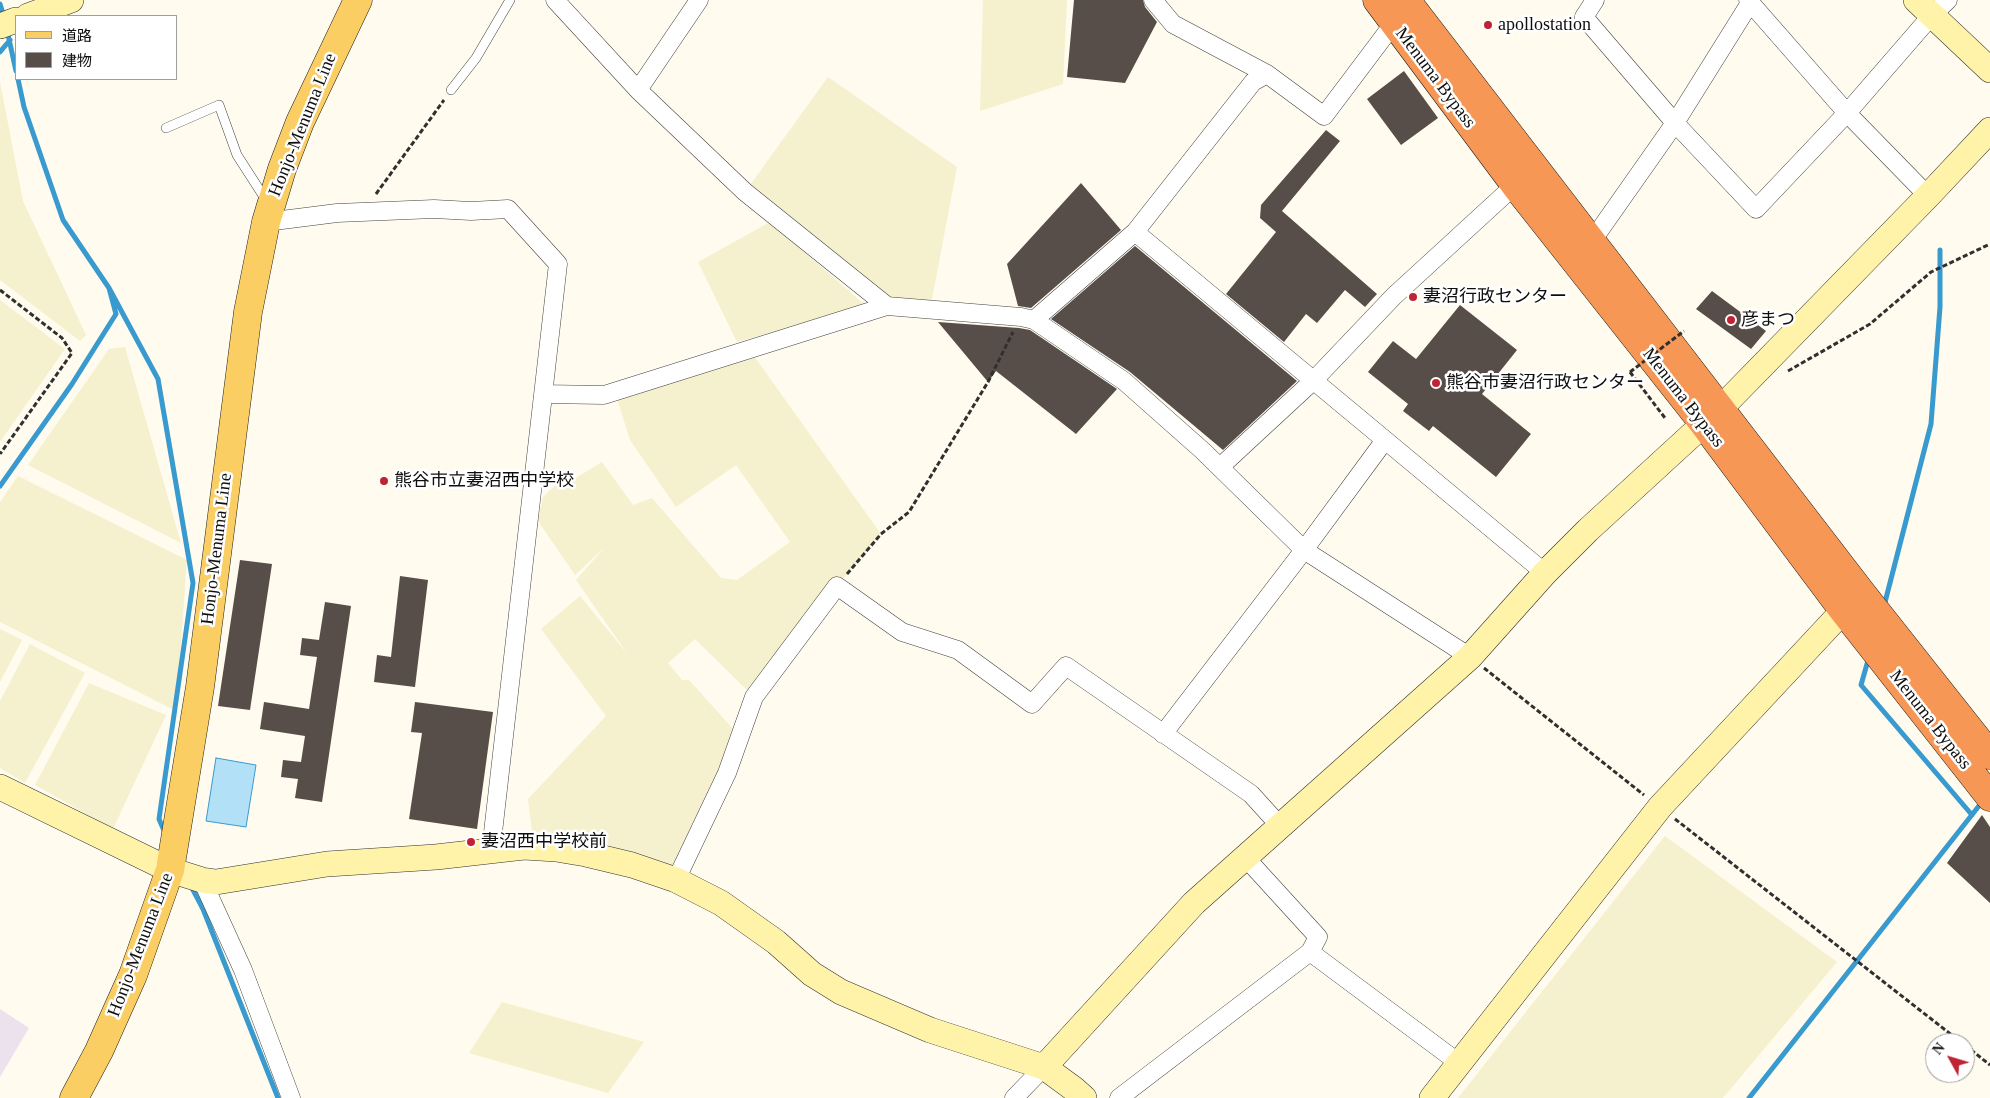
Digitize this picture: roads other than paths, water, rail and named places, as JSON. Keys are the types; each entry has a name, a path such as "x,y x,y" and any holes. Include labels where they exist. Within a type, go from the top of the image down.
{"highway":[{"name":"Menuma Bypass","path":"1377,0 1400,11 1592,241 1712,417 1852,601 1990,796"},
{"name":"Menuma Bypass","path":"1400,11 1515,185 1712,417"},
{"name":"Menuma Bypass","path":"1852,601 1990,755"}],"main road":[{"name":"Honjo-Menuma Line","path":"74,1098 99,1051 133,975 170,870 200,687 248,312 268,214 282,169 300,122 358,0"}],"street":[{"path":"555,0 638,90 746,192 887,306"},
{"path":"638,90 699,0"},
{"path":"1153,0 1173,24 1267,74 1324,116 1400,11"},
{"path":"1595,0 1584,17 1675,123 1756,209 1847,113 1932,5 1990,70"},
{"path":"1592,241 1675,123 1749,1 1847,113 1928,196"},
{"path":"30,15 59,2"},
{"path":"0,26 15,20"},
{"path":"1028,319 1135,232 1253,82 1267,74"},
{"path":"1014,1098 1194,903 1470,657 1545,573 1588,530 1712,417 1990,130"},
{"path":"1220,467 1314,380 1394,296 1515,185"},
{"path":"268,214 362,213 434,209 471,211 508,209 558,264 491,850"},
{"path":"1135,232 1545,573"},
{"path":"543,394 604,395 887,306 1028,319 1124,381 1220,467 1304,550 1470,657"},
{"path":"1163,734 1386,440"},
{"path":"676,880 727,773 754,697 837,586 902,632 958,650 1032,704 1066,666 1251,794 1280,826"},
{"path":"1432,1098 1660,807 1852,601"},
{"path":"0,787 170,870 202,880 216,882 327,864 436,857 524,847 571,852 632,865 676,880 721,903 776,942 812,974 841,992 930,1030 1044,1067 1084,1098"},
{"path":"1119,1098 1310,952 1318,937 1245,857"},
{"path":"202,880 243,970 291,1098"},
{"path":"1310,952 1459,1063"}],"lane":[{"path":"451,90 476,58 510,0"},
{"path":"166,128 219,105 237,155 268,214"}],"water":[{"path":"216,758 256,765 246,827 206,821"}],"waterway":[{"path":"0,4 4,17"},
{"path":"7,30 15,66"},
{"path":"0,52 10,40"},
{"path":"0,486 72,384 116,314 109,288 63,220 24,107 18,80"},
{"path":"1884,606 1931,424 1940,307 1940,250"},
{"path":"109,288 158,379 193,583 159,819 165,833"},
{"path":"1869,657 1861,685 1972,815"},
{"path":"1749,1098 1982,802"},
{"path":"191,886 203,909 278,1098"}],"place":[{"name":"apollostation","path":"1488,25"},
{"name":"妻沼行政センター","path":"1413,297"},
{"name":"彦まつ","path":"1731,320"},
{"name":"熊谷市妻沼行政センター","path":"1436,383"},
{"name":"熊谷市立妻沼西中学校","path":"384,481"},
{"name":"妻沼西中学校前","path":"471,842"}]}
